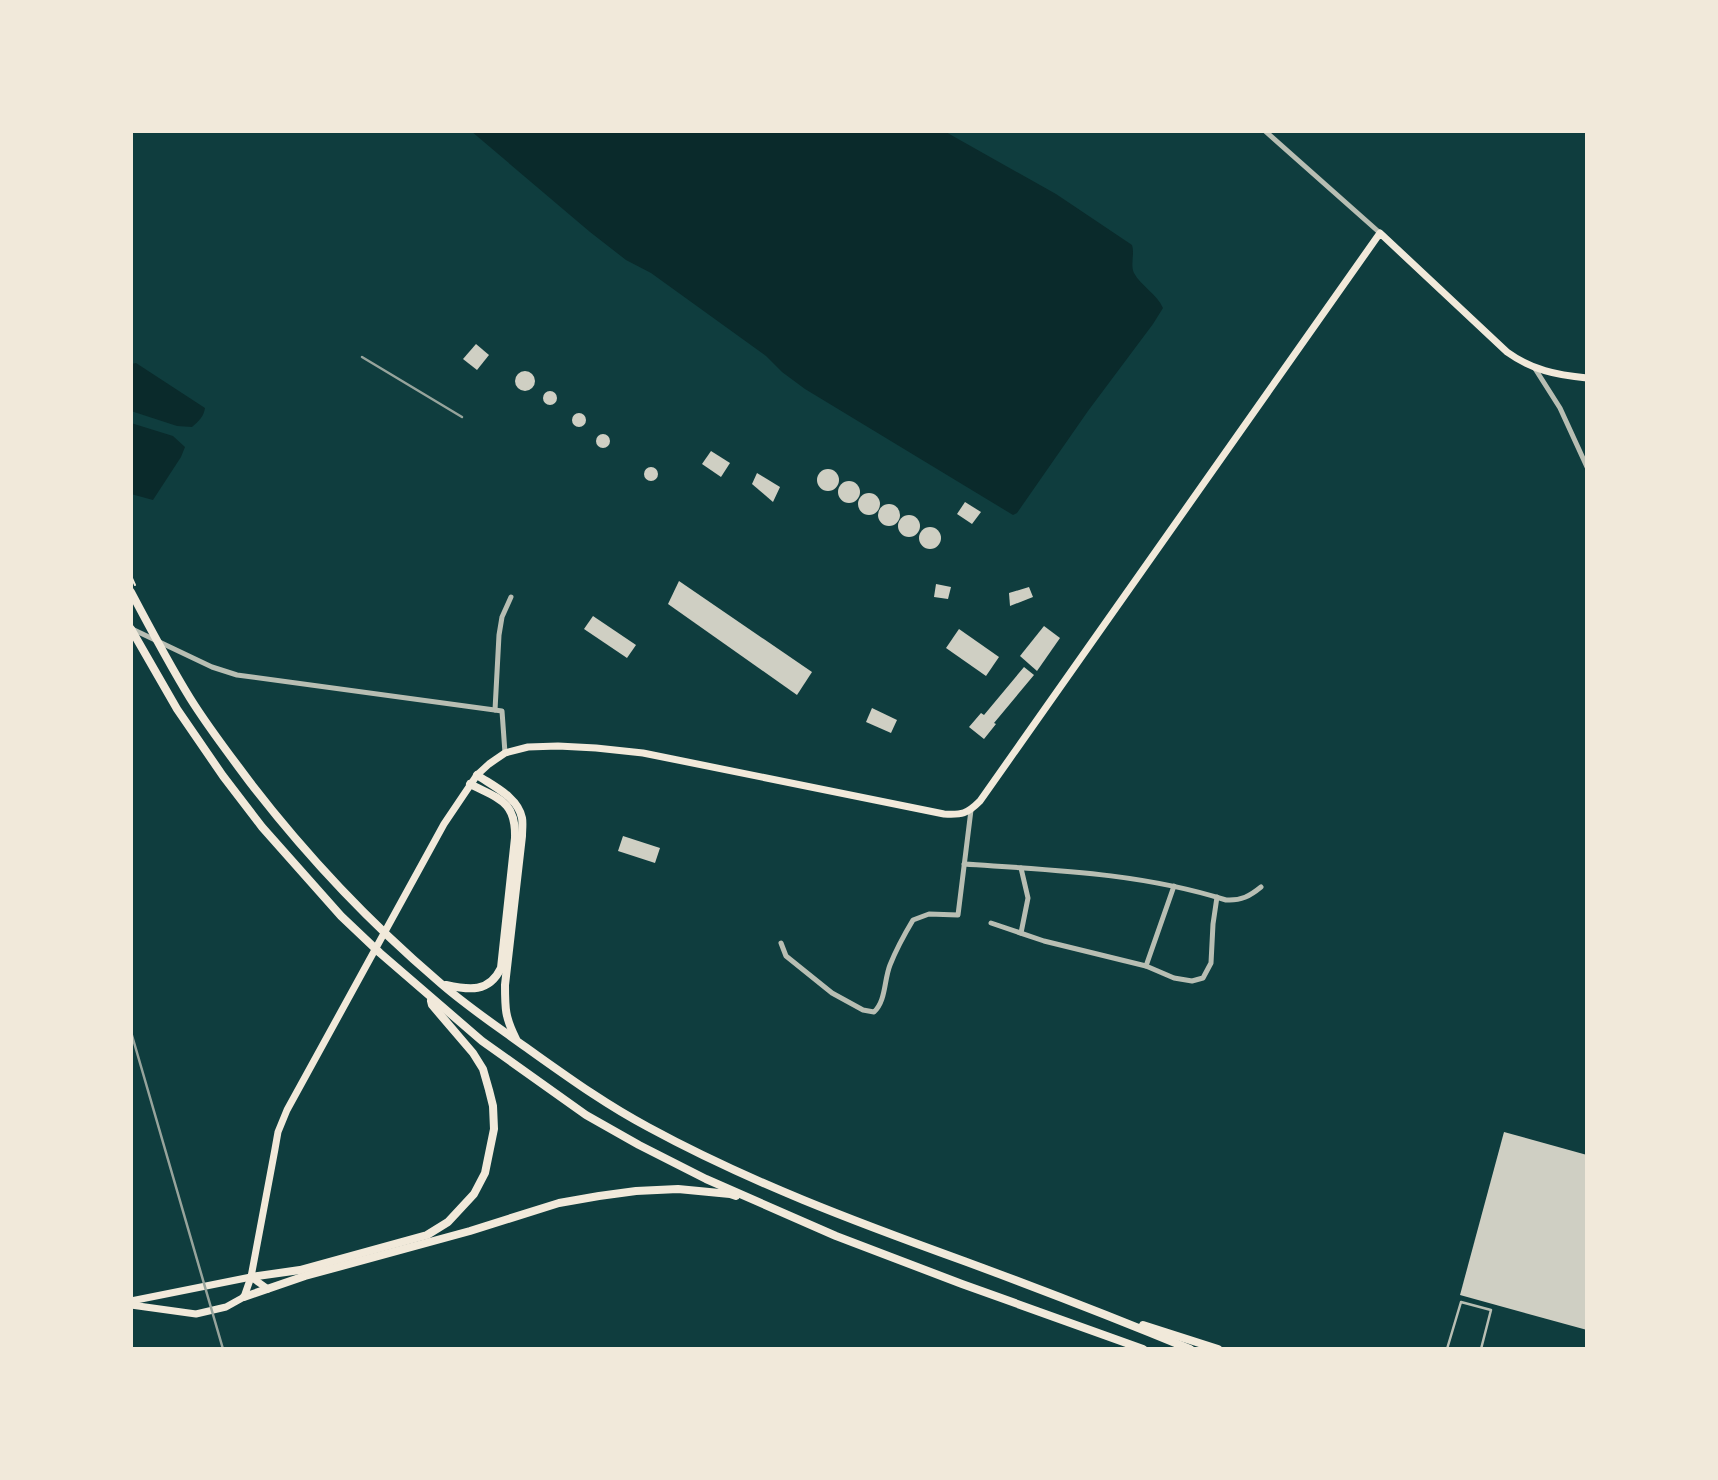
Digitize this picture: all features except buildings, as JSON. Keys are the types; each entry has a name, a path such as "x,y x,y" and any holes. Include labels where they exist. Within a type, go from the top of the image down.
{"main road":[{"path":"244,1297 251,1277 278,1132 287,1110 444,824 477,775 505,753 528,747 558,746 643,754 960,815 971,810 988,790 1380,233 1519,361 1560,376 1587,378"},
{"path":"135,592 191,700 276,816 354,904 391,940 492,1024 597,1098 709,1158 842,1217 1120,1320 1190,1349"},
{"path":"131,629 177,709 223,776 262,827 341,916 429,997 482,1041 586,1115 706,1179 836,1236 1143,1349"},
{"path":"477,775 514,802 522,817 505,985 507,1022 517,1041"},
{"path":"440,983 463,989 476,989 489,984 501,968 515,820 509,807 471,784"},
{"path":"131,1303 251,1277 300,1270 427,1235 461,1209 474,1194 485,1173 494,1129 493,1107 483,1069 432,1005 429,997"},
{"path":"131,1303 196,1314 226,1307 244,1297 305,1276 470,1231 559,1203 599,1196 678,1189 730,1194 786,1213"},
{"path":"251,1277 268,1289"},
{"path":"1120,1320 1157,1328 1218,1349"}],"street":[{"path":"1265,131 1380,233"},
{"path":"1534,367 1560,408 1587,467"},
{"path":"505,753 499,710 501,626 511,597"},
{"path":"131,629 212,667 237,675 499,710"},
{"path":"781,943 786,956 832,993 863,1010 874,1012 880,1007 892,959 912,920 929,914 958,915 971,810"},
{"path":"964,864 1131,878 1234,901 1246,898 1261,887"},
{"path":"1021,868 1028,898 1021,933"},
{"path":"1146,965 1174,886"},
{"path":"991,923 1044,941 1146,965 1174,978 1192,981 1203,978 1211,963 1217,897"}],"lane":[{"path":"1447,1349 1461,1302 1491,1310 1481,1349"}],"path":[{"path":"131,576 135,592"}],"water":[{"path":"471,131 944,131 1056,194 1132,245 1134,273 1163,308 1013,515 805,389 766,356 651,273 626,260"},
{"path":"136,363 205,408 204,414 192,427 177,426 131,411 131,364"},
{"path":"131,423 173,436 185,447 153,500 131,494"}],"railway":[{"path":"362,357 462,417"},
{"path":"131,1032 223,1349"}]}
